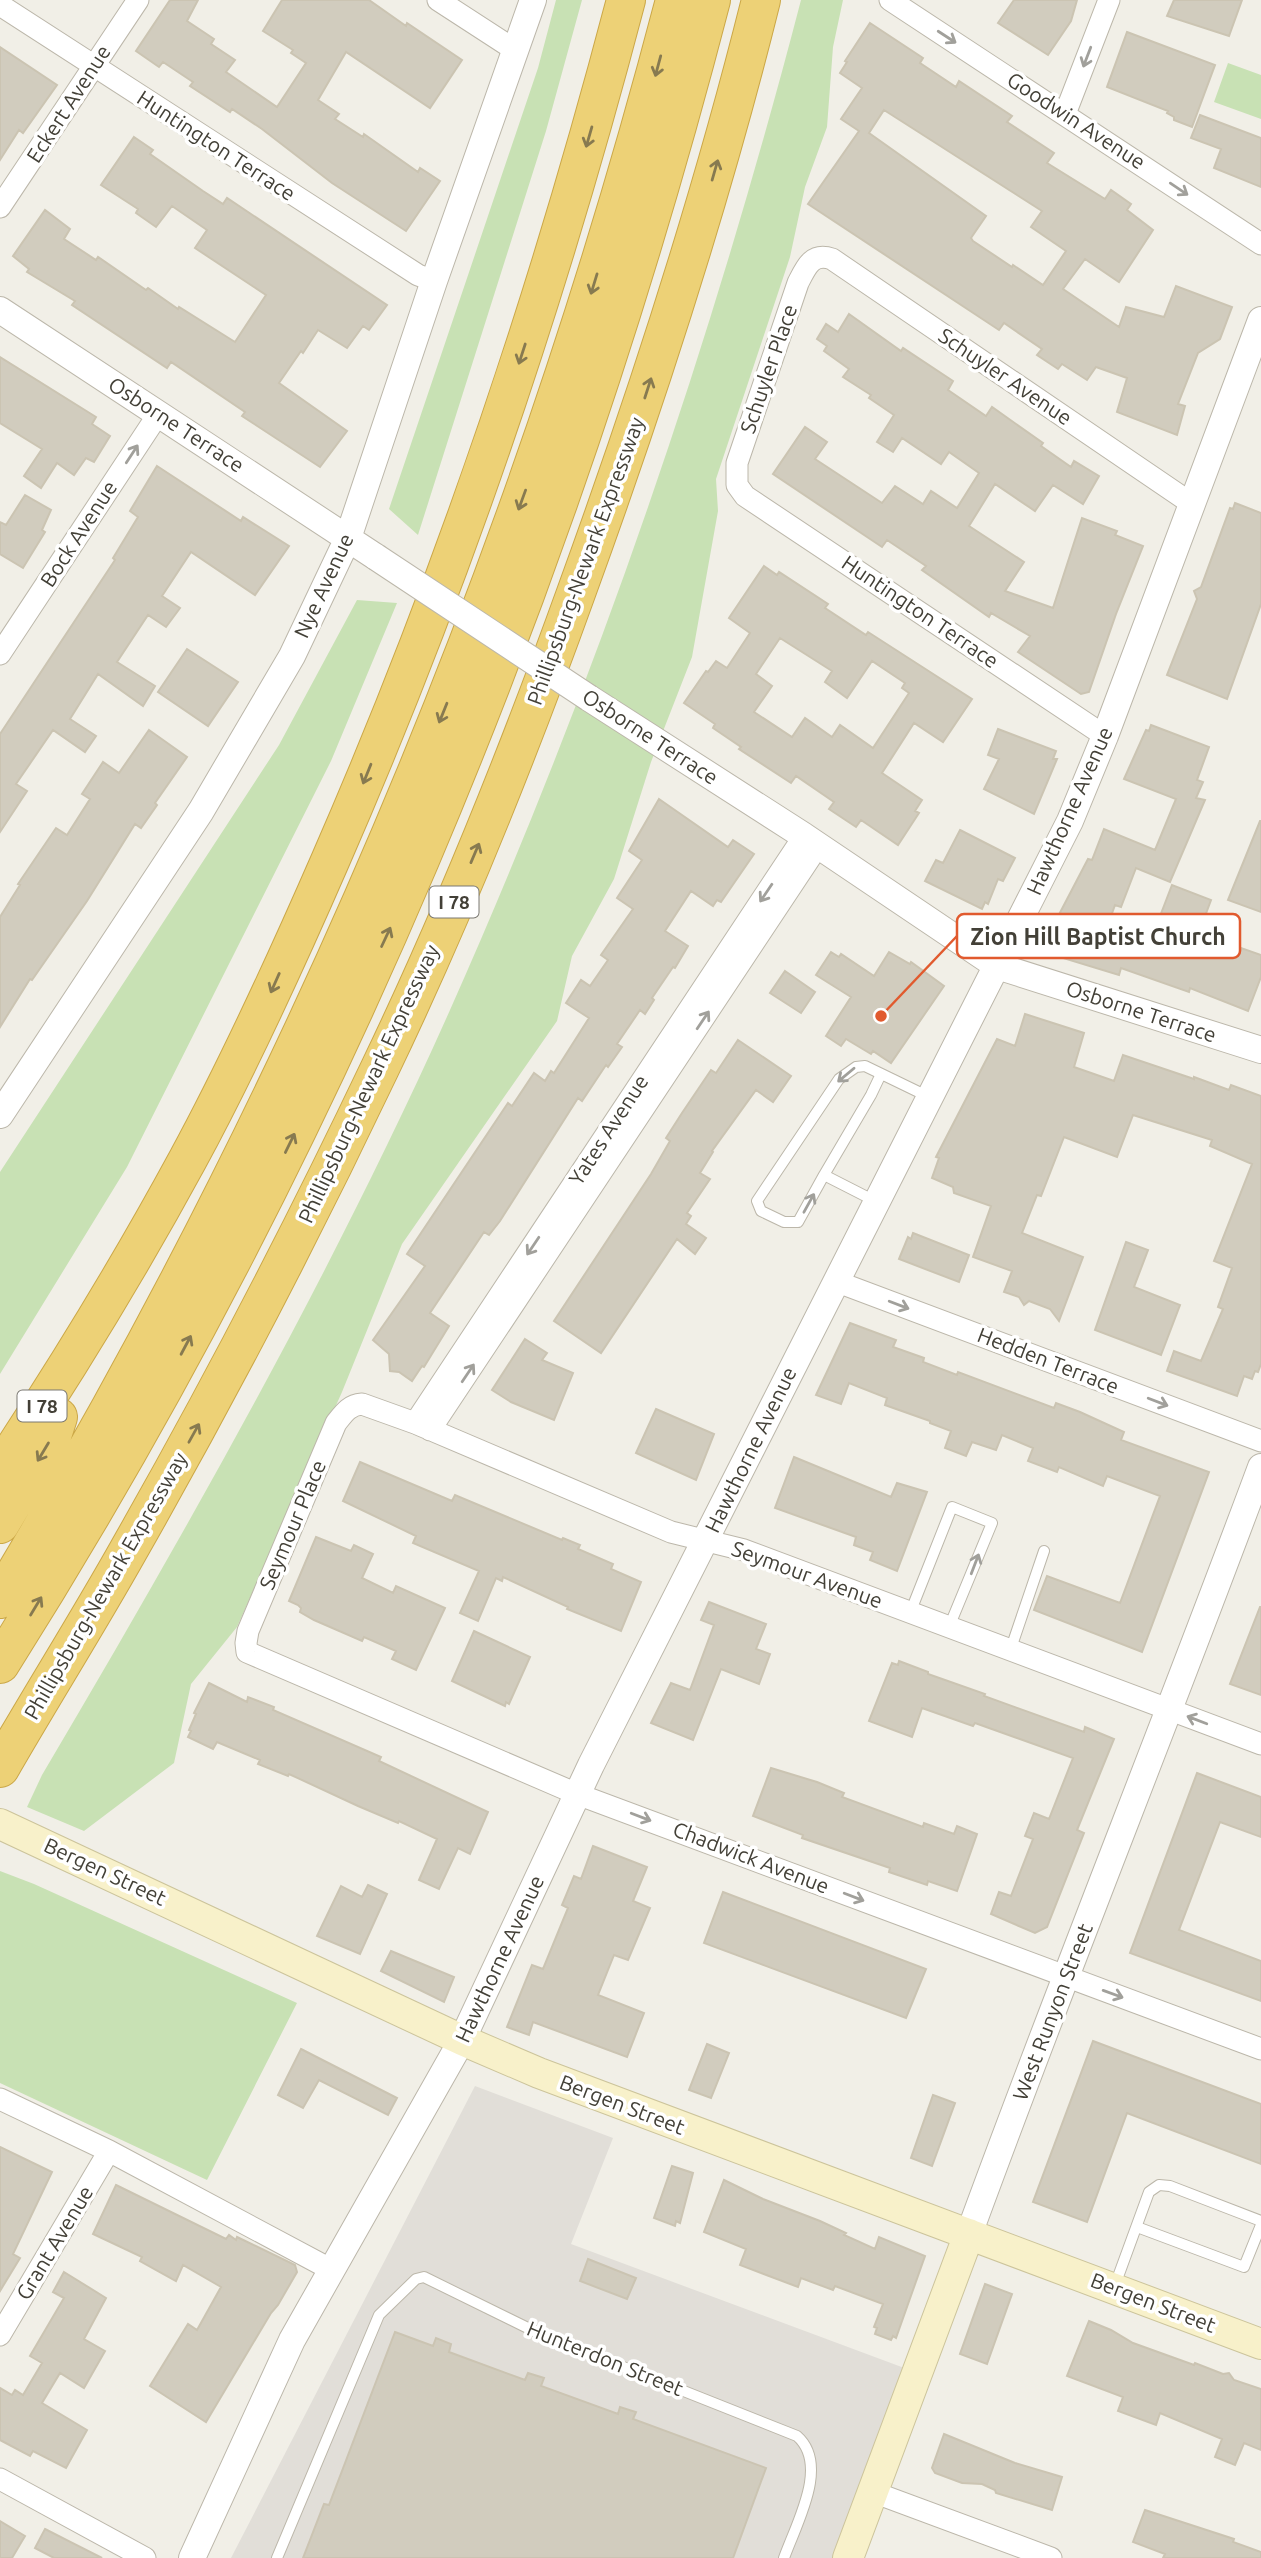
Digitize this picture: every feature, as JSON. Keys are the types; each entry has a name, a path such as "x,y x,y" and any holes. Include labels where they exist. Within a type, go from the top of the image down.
{"highway":[{"name":"I 78","path":"0,1470 83,1342 150,1228 226,1085 289,952 372,761 436,599 497,430 551,267 626,0"},
{"path":"0,1599 121,1391 226,1194 312,1016 403,810 482,611 540,452 612,226 675,0"},
{"name":"I 78","path":"0,1664 148,1415 223,1276 317,1088 420,861 514,626 587,420 658,195 711,0"},
{"name":"Phillipsburg-Newark Expressway","path":"4,1760 127,1553 240,1346 381,1065 455,899 534,706 633,435 696,236 761,0"},
{"path":"0,1524 51,1439 83,1342"}],"main road":[{"name":"Bergen Street","path":"12,1830 462,2040 539,2073 1261,2344"},
{"name":"West Runyon Street","path":"848,2558 969,2234"}],"street":[{"name":"Eckert Avenue","path":"0,208 138,0"},
{"path":"438,0 515,50"},
{"name":"Nye Avenue","path":"0,1115 201,811 292,656 348,538 434,281 533,0"},
{"name":"Goodwin Avenue","path":"890,0 1261,244"},
{"path":"1065,114 1109,0"},
{"name":"Huntington Terrace","path":"0,5 418,275 434,281"},
{"name":"Schuyler Place","path":"737,485 737,463 798,283 806,266 816,257"},
{"name":"Schuyler Avenue","path":"816,257 832,259 1192,504"},
{"name":"Osborne Terrace","path":"0,310 811,841 997,966 1261,1050"},
{"name":"Hawthorne Avenue","path":"192,2558 292,2340 462,2040 577,1794 875,1201 1070,821 1105,736 1261,320"},
{"name":"Bock Avenue","path":"0,654 159,413"},
{"name":"Huntington Terrace","path":"737,485 745,496 1105,736"},
{"name":"Yates Avenue","path":"423,1427 811,841"},
{"name":"Hedden Terrace","path":"835,1281 1261,1441"},
{"name":"Seymour Avenue","path":"354,1405 372,1406 671,1532 744,1550 1261,1744"},
{"name":"Seymour Place","path":"247,1652 248,1631 336,1423 354,1405"},
{"name":"West Runyon Street","path":"969,2234 1261,1467"},
{"name":"Chadwick Avenue","path":"247,1652 577,1794 1261,2049"},
{"path":"0,2099 109,2151 330,2269"},
{"name":"Grant Avenue","path":"0,2336 109,2151"},
{"path":"0,2479 145,2558"},
{"path":"873,2492 1051,2558"}],"lane":[{"path":"881,1074 872,1095 798,1222 784,1222 761,1211 757,1201 839,1079 856,1067 865,1066 929,1097"},
{"path":"824,1175 875,1201"},
{"path":"910,1613 952,1507 992,1522 949,1627"},
{"path":"1010,1651 1044,1551"},
{"path":"1114,2288 1149,2192 1159,2185 1170,2186 1261,2223 1257,2249 1244,2267 1137,2227"},
{"name":"Hunterdon Street","path":"277,2558 379,2315 416,2279 424,2277 540,2334 797,2436 811,2457 811,2482 784,2558"}],"shaded area":[{"path":"475,2086 613,2138 571,2244 907,2369 834,2558 231,2558"}],"green space":[{"path":"556,0 582,0 546,131 418,535 389,509 538,68"},
{"path":"801,0 843,0 833,47 827,127 805,187 790,257 716,479 718,511 692,657 651,762 614,879 572,956 557,1021 402,1244 342,1392 237,1627 191,1684 174,1763 84,1831 27,1807 42,1775 205,1493 308,1302 405,1108 503,887 601,638 689,386 729,258"},
{"path":"1228,63 1261,75 1261,119 1214,102"},
{"path":"357,600 397,603 331,761 127,1167 0,1374 0,1172 279,745"},
{"path":"0,1871 297,2003 207,2180 0,2083"}],"building":[{"path":"170,0 198,0 187,21 214,39 211,44 235,60 226,72 277,107 306,63 291,53 293,50 263,31 282,0 369,0 462,60 430,108 346,52 318,100 339,114 335,119 363,137 364,134 418,172 420,168 440,181 406,231 332,183 262,129 190,86 193,82 163,62 159,67 136,51"},
{"path":"1014,0 1077,0 1071,21 1048,55 998,23"},
{"path":"1174,0 1242,0 1229,36 1167,16"},
{"path":"870,23 923,58 920,63 956,87 959,81 1012,116 1007,122 1054,153 1047,163 1105,199 1111,190 1131,204 1127,210 1153,230 1119,282 1085,259 1063,289 1119,327 1126,307 1164,317 1176,286 1232,307 1220,339 1198,353 1178,404 1185,406 1177,435 1117,412 1127,378 1096,367 1087,380 1062,364 1058,369 1037,355 1042,349 1004,323 999,330 808,204 859,131 841,119 862,88 840,73 847,62 845,61","holes":["884,110 1042,211 1031,227 1066,251 1043,285 973,241 971,238 986,216 869,133"]},
{"path":"1127,32 1215,65 1192,127 1174,120 1168,111 1107,87"},
{"path":"0,47 57,85 23,133 19,130 0,160"},
{"path":"1200,115 1261,138 1261,187 1214,168 1221,149 1191,138"},
{"path":"134,137 153,150 150,154 203,191 223,204 227,198 387,305 369,330 363,326 347,348 318,330 279,383 347,431 320,467 242,416 245,412 171,362 167,368 72,305 75,301 27,272 29,269 13,256 45,210 70,229 64,239 96,260 98,257 146,290 148,288 235,342 266,295 195,248 207,230 172,206 156,227 136,213 138,209 101,185"},
{"path":"849,314 901,351 903,348 953,381 948,390 986,416 992,407 1043,443 1041,446 1071,467 1074,461 1099,476 1083,504 1053,485 1035,511 995,484 969,526 1024,562 1005,591 1053,608 1082,518 1117,531 1115,535 1143,546 1089,692 1081,694 1018,652 1030,636 991,613 989,617 922,570 926,566 887,540 882,547 773,474 805,427 827,442 815,459 882,503 895,486 923,504 931,491 957,508 979,473 949,452 941,464 902,438 893,452 877,442 894,415 869,398 871,395 843,377 849,369 824,351 827,346 817,339 826,324 838,332"},
{"path":"0,357 96,417 92,424 110,436 94,462 86,458 74,475 57,463 41,488 24,476 42,449 0,423"},
{"path":"157,466 241,521 243,517 289,546 255,595 191,552 162,596 180,608 166,627 148,615 117,662 155,686 143,706 98,674 70,719 96,736 85,752 53,730 16,784 27,791 0,832 0,734 115,560 113,558 138,517 130,511"},
{"path":"25,495 51,510 42,530 45,532 23,568 0,554 0,522 6,525"},
{"path":"1235,503 1261,513 1261,604 1227,699 1167,675 1197,599 1194,591 1201,587 1230,508 1233,509"},
{"path":"764,566 777,575 779,572 828,604 825,608 866,635 868,632 972,699 943,742 914,723 882,773 922,800 915,811 919,813 898,845 861,820 856,827 829,809 834,802 796,776 791,783 739,749 741,747 713,728 715,724 684,703 716,661 727,668 750,633 729,618","holes":["780,638 832,671 825,682 847,698 872,661 905,683 902,688 909,693 873,748 840,725 832,737 805,718 792,737 754,712 772,686 756,674"]},
{"path":"187,649 238,682 208,726 158,692"},
{"path":"1151,725 1209,747 1197,780 1203,782 1196,798 1205,800 1170,882 1136,868 1121,907 1115,905 1104,936 1141,948 1150,921 1157,924 1172,885 1211,900 1198,935 1240,951 1241,948 1261,955 1261,977 1248,1011 1190,988 1189,992 1121,968 1119,975 1040,951 1088,859 1092,860 1104,829 1155,850 1176,799 1124,779 1146,730 1149,731"},
{"path":"998,729 1056,751 1053,759 1057,759 1034,814 984,789 999,759 988,755"},
{"path":"149,730 187,757 141,828 135,824 87,901 32,980 30,979 0,1027 0,917 20,885 18,884 56,828 67,835 90,799 82,794 103,762 119,773"},
{"path":"659,799 728,847 733,840 754,854 721,902 717,900 713,906 691,891 665,931 688,946 652,998 654,1000 645,1014 640,1010 617,1044 622,1047 608,1067 606,1065 582,1101 578,1098 500,1221 489,1235 484,1232 430,1313 449,1326 424,1367 422,1366 412,1381 399,1372 390,1371 389,1354 373,1340 425,1266 407,1254 508,1103 512,1106 534,1073 545,1081 551,1071 554,1073 589,1018 566,1003 581,980 590,986 608,960 601,955 633,909 617,898 642,860 629,851"},
{"path":"1261,821 1261,912 1228,900"},
{"path":"960,830 1015,858 1003,881 998,879 988,904 985,902 982,909 925,881 936,860 943,863"},
{"path":"831,952 839,957 841,954 874,976 889,952 910,964 911,962 944,986 891,1063 873,1051 871,1054 846,1039 841,1046 826,1036 851,997 816,975"},
{"path":"785,971 815,992 801,1013 770,993"},
{"path":"1025,1014 1084,1033 1074,1067 1114,1081 1123,1055 1229,1090 1231,1085 1261,1096 1261,1364 1252,1379 1244,1376 1237,1396 1167,1371 1174,1351 1201,1361 1223,1309 1218,1307 1232,1268 1214,1261 1252,1164 1210,1146 1212,1140 1133,1115 1117,1157 1064,1137 1041,1196 1037,1195 1022,1233 1083,1257 1059,1321 1050,1309 1029,1301 1024,1305 1019,1297 1004,1292 1012,1271 973,1257 991,1206 954,1193 953,1187 932,1178 939,1158 936,1157 997,1039 1015,1046"},
{"path":"738,1040 791,1076 773,1102 756,1090 712,1151 700,1173 710,1179 687,1213 691,1216 686,1224 706,1238 695,1254 677,1239 601,1353 554,1321 651,1174 670,1141 666,1138 682,1113 711,1070 716,1073"},
{"path":"913,1233 969,1255 959,1282 899,1259 908,1237 911,1239"},
{"path":"1126,1242 1148,1250 1134,1287 1180,1305 1161,1355 1095,1330"},
{"path":"850,1323 896,1340 893,1347 924,1358 923,1362 957,1375 958,1372 1054,1408 1056,1403 1080,1412 1124,1432 1121,1440 1209,1472 1142,1652 1034,1610 1047,1576 1120,1603 1160,1496 1107,1476 1103,1486 1059,1467 1057,1472 1028,1461 1033,1448 1002,1435 996,1450 972,1442 966,1456 945,1448 951,1431 885,1405 887,1398 849,1383 841,1404 816,1395"},
{"path":"525,1339 547,1353 542,1360 573,1373 554,1420 511,1402 492,1390"},
{"path":"656,1409 714,1434 696,1480 636,1453"},
{"path":"794,1457 891,1497 897,1483 927,1492 897,1571 870,1560 873,1552 854,1545 856,1537 775,1508"},
{"path":"360,1462 452,1501 455,1495 580,1545 578,1549 613,1564 611,1569 641,1582 621,1631 567,1609 568,1607 503,1577 502,1581 496,1578 478,1621 460,1613 479,1571 413,1543 416,1536 343,1501"},
{"path":"316,1537 351,1551 354,1545 373,1554 362,1578 393,1593 396,1586 445,1608 416,1670 392,1659 396,1651 364,1637 362,1641 314,1620 300,1612 298,1605 289,1601"},
{"path":"709,1602 766,1624 756,1649 770,1654 759,1684 721,1669 693,1740 651,1723 671,1683 690,1690 714,1625 701,1620"},
{"path":"1261,1607 1261,1695 1230,1684"},
{"path":"474,1631 530,1657 509,1704 506,1702 505,1706 452,1681"},
{"path":"899,1661 985,1694 984,1696 1084,1732 1085,1727 1114,1739 1077,1830 1084,1833 1047,1927 1035,1933 991,1914 999,1892 1011,1896 1033,1839 1025,1836 1034,1813 1049,1819 1073,1758 975,1723 973,1726 922,1708 912,1737 869,1721 892,1663 898,1665"},
{"path":"209,1683 247,1702 248,1697 274,1707 273,1710 381,1757 379,1761 488,1812 470,1854 458,1848 439,1889 419,1880 437,1839 289,1774 288,1776 258,1764 260,1760 217,1742 213,1749 188,1737 196,1714 194,1713"},
{"path":"771,1768 817,1782 844,1793 842,1797 923,1827 924,1823 954,1834 957,1826 977,1834 957,1891 928,1881 927,1885 889,1872 890,1868 802,1838 803,1835 753,1816"},
{"path":"1197,1773 1261,1797 1261,1837 1220,1822 1179,1930 1261,1961 1261,2001 1130,1953"},
{"path":"593,1846 647,1867 633,1901 650,1908 628,1960 614,1955 598,1995 644,2013 627,2057 533,2022 529,2035 507,2027 532,1965 543,1969 568,1908 562,1905 574,1876 581,1879"},
{"path":"368,1885 387,1894 360,1954 317,1936 341,1886 362,1897"},
{"path":"723,1892 926,1969 906,2018 704,1943"},
{"path":"391,1951 454,1977 444,2002 381,1971"},
{"path":"1093,2041 1261,2104 1261,2164 1127,2113 1087,2222 1033,2202"},
{"path":"707,2044 729,2053 711,2098 689,2090"},
{"path":"301,2049 397,2098 388,2115 319,2080 303,2108 278,2095"},
{"path":"933,2095 955,2103 932,2166 911,2158"},
{"path":"0,2147 52,2172 13,2254 20,2258 0,2291"},
{"path":"672,2166 693,2173 680,2223 676,2221 675,2226 654,2218"},
{"path":"724,2180 763,2199 820,2221 875,2249 879,2237 925,2256 896,2338 893,2336 891,2340 875,2334 877,2328 874,2327 883,2304 835,2286 833,2290 801,2278 798,2287 740,2265 746,2249 704,2232"},
{"path":"116,2185 226,2239 229,2235 236,2240 237,2237 295,2265 297,2272 206,2422 150,2386 188,2324 197,2330 221,2287 183,2265 176,2281 140,2261 142,2257 93,2234"},
{"path":"588,2259 636,2278 627,2299 580,2281"},
{"path":"64,2272 106,2298 84,2339 105,2351 84,2388 60,2373 42,2403 87,2430 66,2468 33,2451 30,2456 0,2440 0,2388 12,2395 15,2390 23,2395 42,2363 30,2356 64,2298 53,2292"},
{"path":"985,2284 1012,2294 987,2364 960,2354"},
{"path":"1089,2321 1133,2343 1194,2365 1195,2363 1223,2374 1229,2373 1234,2380 1261,2389 1261,2450 1244,2443 1235,2465 1215,2457 1222,2439 1160,2413 1156,2425 1118,2411 1123,2397 1067,2376"},
{"path":"395,2332 433,2346 436,2338 451,2344 449,2352 525,2380 528,2373 544,2378 541,2386 618,2414 620,2407 636,2412 633,2419 766,2468 733,2558 303,2558 324,2504 329,2505"},
{"path":"944,2434 1015,2463 1062,2477 1052,2510 996,2493 982,2484 962,2483 935,2473 932,2468"},
{"path":"1145,2510 1234,2539 1233,2542 1261,2552 1261,2558 1163,2558 1165,2554 1133,2542"},
{"path":"0,2521 25,2536 12,2558 0,2558"},
{"path":"45,2529 102,2558 54,2558 35,2548"}],"place":[{"name":"Zion Hill Baptist Church","path":"881,1016"}]}
